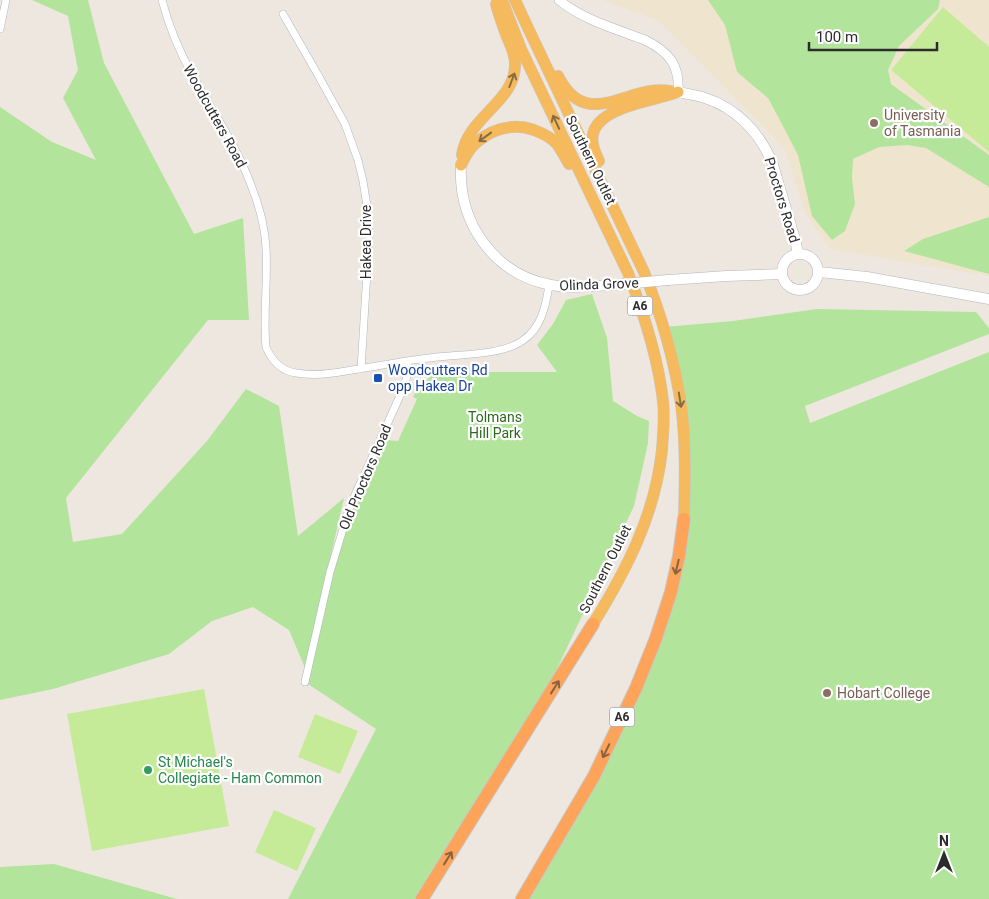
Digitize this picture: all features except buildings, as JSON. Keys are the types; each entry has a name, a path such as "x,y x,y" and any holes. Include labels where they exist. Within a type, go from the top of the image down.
{"highway":[{"path":"461,164 463,152 473,128 508,89 515,70 514,54 500,19 495,0"},
{"name":"Southern Outlet","path":"422,899 593,624 633,554 651,505 661,460 664,432 661,384 638,298 628,273 521,49 502,0"},
{"name":"Southern Outlet","path":"516,0 644,272 656,302 664,327 681,405 685,462 684,519 679,556 671,592 656,638 636,688 594,776 522,899"},
{"path":"521,0 560,79 574,98 586,103 598,104 613,102 652,91 678,92"},
{"path":"673,365 669,329 659,292 596,155 593,134 596,127 608,116 639,102 678,92"},
{"path":"461,164 471,149 482,139 492,132 505,128 519,126 531,129 542,133 556,144 570,167 618,266 644,339 654,382 656,410 655,447 650,476 635,532 607,589 593,624"}],"main road":[{"name":"Proctors Road","path":"678,92 716,102 735,114 753,129 764,145 773,164 798,254"},
{"name":"Olinda Grove","path":"461,164 460,177 464,200 471,224 478,236 499,260 518,273 533,280 550,285 577,287 726,276 782,274"},
{"path":"798,254 810,257 818,266 818,278 810,288 804,290 792,288 784,280 782,274 785,263 798,254"},
{"path":"819,272 867,277 989,299"}],"street":[{"path":"0,29 6,0"},
{"name":"Woodcutters Road","path":"162,0 181,53 244,166 256,200 266,247 266,347 274,362 282,368 296,373 314,374 509,348 521,342 535,329 541,318 550,285"},
{"path":"559,0 582,15 645,40 666,54 675,65 677,71 679,81 678,92"},
{"name":"Hakea Drive","path":"283,14 345,124 358,160 363,181 368,212 369,240 361,369"},
{"name":"Old Proctors Road","path":"305,682 330,572 350,506 404,387 408,372 407,361"}],"shaded area":[{"name":"University of Tasmania","path":"602,0 989,0 989,276 830,249 805,213 784,148 659,21"}],"green space":[{"path":"32,0 88,0 104,63 194,234 243,218 249,320 208,320 66,498 73,542 122,534 207,441 246,389 279,406 298,536 344,498 305,668 289,630 253,607 212,621 169,654 53,689 0,700 0,107 52,142 96,160 63,98 78,70 68,16"},
{"path":"708,0 940,0 938,9 899,46 888,70 891,84 989,155 989,187 926,148 907,145 879,147 853,159 852,178 855,204 845,231 832,240 812,216 798,155 768,98 737,72 725,25"},
{"path":"943,7 989,47 989,152 891,70"},
{"path":"989,217 989,274 904,251 923,239"},
{"name":"Tolmans Hill Park","path":"592,294 607,338 613,401 649,421 648,443 634,506 529,728 422,899 288,899 376,729 305,682 319,623 357,492 385,440 398,441 417,399 413,397 417,389 435,372 557,372 537,345 553,324 566,300"},
{"name":"Hobart College","path":"817,309 976,312 989,328 989,334 805,406 810,423 989,352 989,899 522,899 594,776 671,592 685,462 664,327 733,321"},
{"name":"St Michael's Collegiate - Ham Common","path":"204,689 229,826 92,851 67,714"},
{"path":"315,714 358,731 340,774 298,757"},
{"path":"274,810 316,828 297,871 255,852"},
{"path":"54,864 177,899 0,899 0,867"}],"place":[{"name":"University of Tasmania","path":"874,123"},
{"name":"Woodcutters Rd opp Hakea Dr","path":"378,378"},
{"name":"Hobart College","path":"827,693"},
{"name":"St Michael's Collegiate - Ham Common","path":"148,770"}]}
